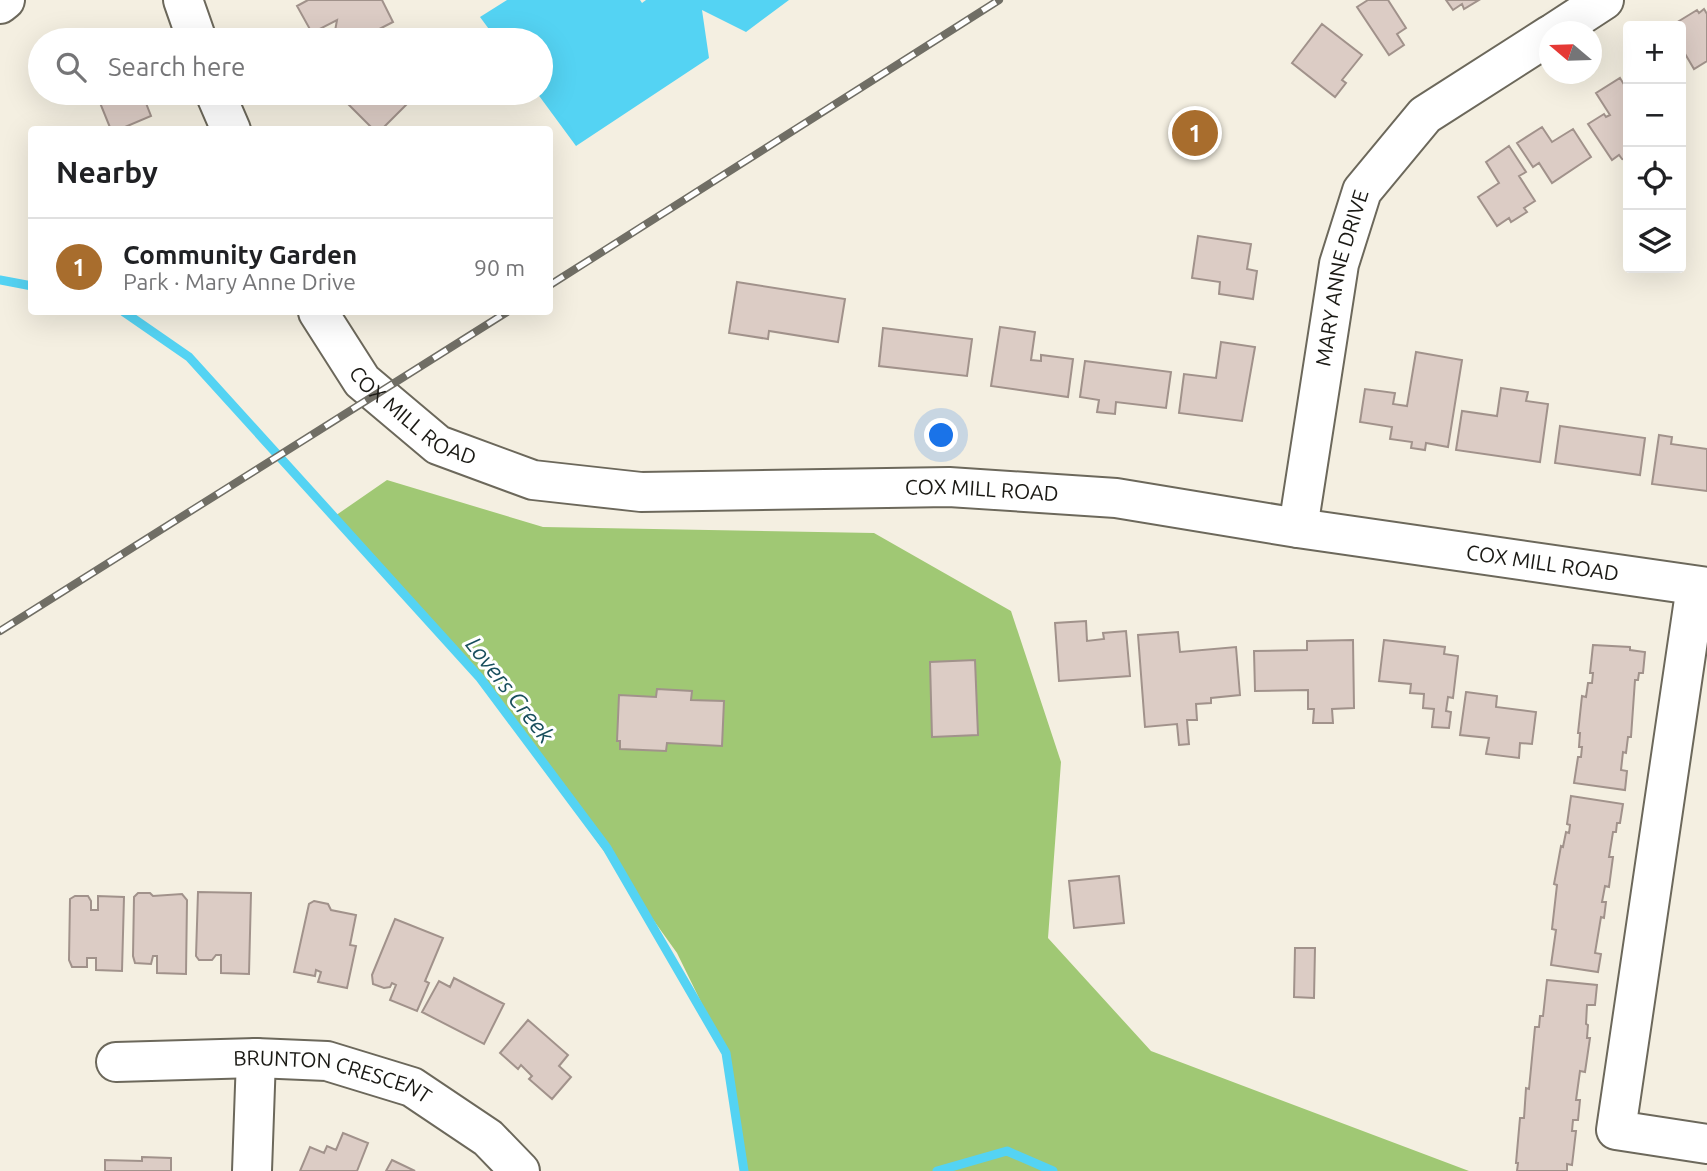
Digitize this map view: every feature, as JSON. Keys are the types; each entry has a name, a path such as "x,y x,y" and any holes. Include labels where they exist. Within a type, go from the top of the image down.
{"street":[{"path":"0,4 5,0"},
{"path":"183,0 193,28"},
{"path":"1572,21 1604,0"},
{"name":"MARY ANNE DRIVE","path":"1298,528 1339,264 1362,191 1425,115 1539,41"},
{"path":"220,105 229,126"},
{"name":"COX MILL ROAD","path":"320,315 362,382 438,445 533,480 641,492 963,488 1116,498 1298,528 1701,587"},
{"path":"1701,587 1616,1130 1707,1144"},
{"path":"252,1171 256,1058"},
{"name":"BRUNTON CRESCENT","path":"116,1062 256,1058 327,1061 412,1087 488,1138 520,1171"}],"green space":[{"path":"387,480 543,527 874,533 1011,611 1061,762 1048,938 1151,1051 1469,1171 744,1171 726,1053 677,953 480,678 332,518"}],"water":[{"path":"507,0 640,0 642,3 646,0 789,0 746,32 702,10 709,58 576,146 546,105 553,105 553,28 488,28 480,17"}],"building":[{"path":"308,0 382,0 393,22 381,28 336,28 337,20 322,28 309,28 297,6"},
{"path":"1368,0 1388,0 1406,28 1397,34 1404,45 1389,55 1357,7"},
{"path":"1446,0 1479,0 1464,9 1462,4 1453,10"},
{"path":"1704,9 1707,14 1707,61 1694,69 1686,55 1686,21 1679,21 1697,10 1699,13"},
{"path":"1322,24 1362,55 1342,80 1346,83 1335,97 1292,63"},
{"path":"1620,78 1623,83 1623,159 1619,155 1612,160 1588,124 1604,114 1606,117 1610,115 1596,93"},
{"path":"101,105 147,105 151,116 127,126 109,126"},
{"path":"349,105 406,105 385,126 370,126"},
{"path":"1542,127 1552,142 1573,129 1591,157 1552,183 1539,163 1533,167 1517,143"},
{"path":"1509,146 1526,172 1519,176 1535,201 1524,208 1527,212 1511,222 1509,218 1497,226 1478,197 1499,183 1486,162"},
{"path":"1198,236 1251,244 1247,269 1257,271 1253,299 1219,294 1220,282 1192,278"},
{"path":"737,282 845,299 838,342 769,331 768,339 729,333"},
{"path":"1000,327 1035,332 1031,360 1041,361 1041,355 1073,359 1068,397 991,386"},
{"path":"883,328 972,339 967,376 879,366"},
{"path":"1221,342 1255,347 1242,421 1179,413 1184,374 1216,378"},
{"path":"1416,352 1462,360 1448,447 1426,443 1425,450 1411,448 1412,442 1390,439 1392,427 1360,422 1365,389 1395,393 1393,404 1407,406"},
{"path":"1085,361 1171,372 1166,408 1116,402 1115,414 1097,412 1099,400 1080,397"},
{"path":"1501,388 1528,392 1526,401 1548,404 1540,462 1456,450 1462,411 1497,416"},
{"path":"1560,426 1645,438 1640,475 1555,463"},
{"path":"1659,435 1672,437 1671,444 1707,449 1707,491 1652,484"},
{"path":"1086,621 1087,641 1104,639 1103,633 1126,631 1130,676 1059,681 1055,623"},
{"path":"1178,632 1180,652 1236,647 1240,695 1211,698 1211,703 1196,704 1197,720 1187,720 1189,744 1179,745 1177,724 1145,727 1138,635"},
{"path":"1353,640 1354,708 1332,709 1333,723 1313,723 1314,709 1308,709 1308,690 1255,691 1254,651 1307,650 1307,641"},
{"path":"1384,640 1445,647 1444,654 1458,656 1453,698 1448,697 1446,711 1451,712 1449,728 1432,727 1434,709 1423,708 1424,694 1410,693 1411,684 1379,681"},
{"path":"1593,645 1630,647 1630,650 1645,652 1643,673 1639,673 1638,680 1635,680 1631,737 1628,737 1626,753 1623,752 1621,770 1627,771 1625,790 1574,783 1582,747 1579,747 1578,733 1582,696 1586,697 1588,683 1592,683 1593,673 1590,673"},
{"path":"975,660 978,735 932,737 930,662"},
{"path":"657,689 692,691 691,700 724,701 722,746 667,743 666,751 620,749 620,741 617,741 619,695 656,697"},
{"path":"1466,692 1497,696 1496,707 1536,712 1532,744 1520,743 1519,758 1486,754 1489,738 1460,735"},
{"path":"1571,796 1623,804 1620,823 1617,823 1616,832 1613,832 1609,857 1613,857 1609,887 1605,886 1602,902 1606,902 1604,918 1601,917 1595,953 1601,954 1598,972 1551,965 1556,930 1552,929 1557,885 1554,884 1561,846 1563,847 1566,832 1569,833 1570,825 1567,824"},
{"path":"1119,876 1124,923 1074,928 1069,881"},
{"path":"198,892 251,893 249,974 221,973 221,955 216,955 212,960 199,960 196,956"},
{"path":"138,893 150,893 153,896 182,894 187,900 186,974 157,973 157,956 153,956 151,964 135,963 134,897"},
{"path":"75,896 88,896 91,910 98,910 98,896 124,897 122,971 96,970 96,958 87,958 87,967 72,967 69,960 70,899"},
{"path":"314,901 328,904 331,910 356,915 350,945 356,946 347,988 318,982 321,972 316,970 315,976 294,972 309,904"},
{"path":"395,919 443,938 425,981 429,983 417,1011 390,1000 396,985 392,983 390,987 384,988 373,984 372,975"},
{"path":"1295,948 1315,948 1314,998 1294,997"},
{"path":"454,978 504,1004 484,1044 422,1012 439,981 450,987"},
{"path":"1547,980 1597,985 1595,1005 1587,1005 1587,1038 1590,1038 1585,1072 1580,1071 1576,1100 1580,1100 1578,1120 1573,1120 1572,1131 1576,1131 1572,1165 1567,1164 1567,1171 1517,1171 1520,1118 1524,1118 1535,1027 1539,1027 1540,1016 1543,1016"},
{"path":"528,1020 568,1055 559,1066 571,1077 552,1099 529,1079 532,1076 521,1065 518,1069 500,1053"},
{"path":"343,1133 368,1143 357,1171 300,1171 310,1147 324,1153 327,1146 336,1150"},
{"path":"142,1157 171,1158 171,1171 105,1171 105,1160 142,1161"},
{"path":"392,1160 415,1171 386,1171"}],"waterway":[{"name":"Lovers Creek","path":"0,280 28,285"},
{"name":"Lovers Creek","path":"128,315 189,357 480,678 607,848 726,1053 744,1171"},
{"name":"Lovers Creek","path":"937,1171 1007,1151 1053,1171"}],"railway":[{"path":"553,283 999,0"},
{"path":"0,631 502,315"}],"place":[{"name":"Community Garden","path":"1195,133"}]}
